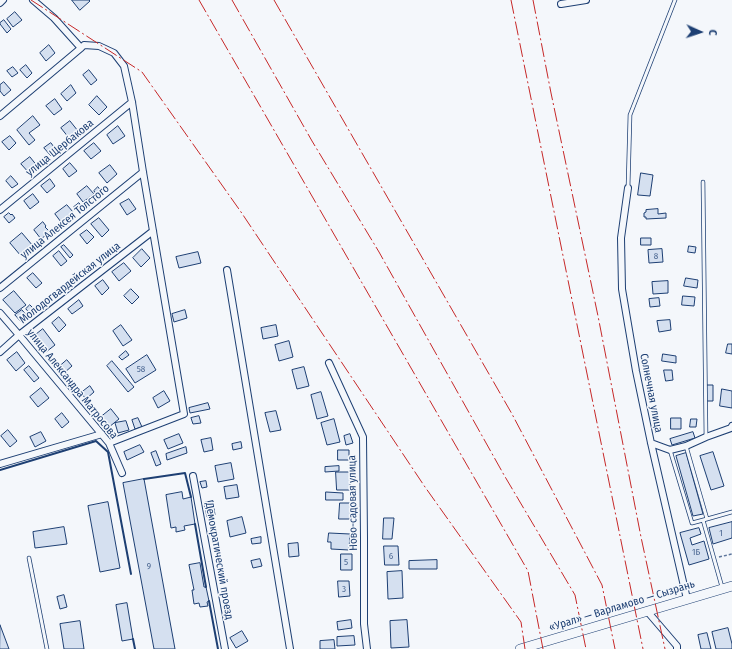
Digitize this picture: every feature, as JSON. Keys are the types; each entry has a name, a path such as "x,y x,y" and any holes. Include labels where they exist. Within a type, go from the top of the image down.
{"main road":[{"name":"«Урал» — Варламово — Сызрань","path":"520,649 732,586"}],"street":[{"path":"0,3 3,0"},
{"path":"33,0 54,18 81,48"},
{"path":"561,4 586,0"},
{"path":"0,116 84,45 99,46 114,53 124,66 132,102 184,414 109,443"},
{"name":"улица Щербакова","path":"0,210 132,102"},
{"name":"улица Алексея Толстого","path":"0,288 143,172"},
{"name":"Солнечная улица","path":"628,188 621,238 622,289 636,371 651,443 687,599"},
{"name":"Молодогвардейская улица","path":"0,352 19,335 153,231"},
{"path":"227,270 290,649"},
{"name":"улица Александра Матросова","path":"0,314 109,443 122,473"},
{"name":"Ново-садовая улица","path":"329,363 363,437 364,624 367,649"},
{"path":"651,443 670,450 686,446 706,437 732,429"},
{"path":"0,464 102,434"},
{"name":"Демократический проезд","path":"193,476 225,649"},
{"path":"647,611 678,648"}],"lane":[{"path":"628,188 630,115 675,0"},
{"path":"703,182 706,437"},
{"path":"686,446 707,519"},
{"path":"670,450 692,523 732,512"},
{"path":"703,520 722,589"},
{"path":"29,558 47,649"}],"path":[{"path":"714,559 732,554"}],"building":[{"path":"72,0 89,0 90,1 80,10"},
{"path":"15,12 22,20 13,27 7,19"},
{"path":"4,20 11,29 7,33 0,24"},
{"path":"49,45 55,53 46,61 40,53"},
{"path":"26,65 32,73 27,78 20,70"},
{"path":"13,67 18,73 12,77 7,71"},
{"path":"89,70 97,80 91,85 83,75"},
{"path":"4,82 11,90 4,96 0,91 0,85"},
{"path":"71,85 76,93 67,101 61,94"},
{"path":"97,96 107,107 99,115 89,105"},
{"path":"55,99 62,109 54,115 46,106"},
{"path":"33,116 40,125 29,133 35,140 29,145 17,130"},
{"path":"70,121 78,131 69,138 61,128"},
{"path":"118,126 125,136 113,144 107,135"},
{"path":"10,136 16,143 9,150 2,142"},
{"path":"51,143 57,151 51,156 44,148"},
{"path":"94,143 101,151 91,159 84,151"},
{"path":"30,157 38,167 30,174 21,164"},
{"path":"70,163 77,171 69,177 63,169"},
{"path":"110,165 117,174 107,183 99,173"},
{"path":"641,173 653,175 650,196 638,195"},
{"path":"11,176 18,184 12,188 6,181"},
{"path":"50,179 55,186 47,193 41,186"},
{"path":"87,186 94,194 83,202 77,194"},
{"path":"98,187 102,192 97,195 94,191"},
{"path":"33,194 39,202 30,209 24,201"},
{"path":"129,199 136,209 127,215 120,204"},
{"path":"79,203 83,208 78,212 74,207"},
{"path":"67,205 73,212 61,222 55,214"},
{"path":"658,209 658,214 666,213 666,218 646,219 646,217 644,217 646,210"},
{"path":"9,213 15,218 9,223 4,217"},
{"path":"99,218 109,230 102,237 91,224"},
{"path":"43,222 46,226 45,227 50,232 41,239 34,230"},
{"path":"87,230 94,237 87,244 80,235"},
{"path":"22,233 33,246 21,256 10,243"},
{"path":"641,238 651,238 651,245 641,245"},
{"path":"64,245 73,255 70,258 61,247"},
{"path":"689,246 696,247 695,253 688,252"},
{"path":"142,249 150,258 141,267 133,258"},
{"path":"662,249 663,262 649,263 648,250"},
{"path":"59,251 67,261 61,266 53,256"},
{"path":"198,252 201,263 179,268 176,257"},
{"path":"124,263 131,271 119,281 112,272"},
{"path":"33,273 42,283 36,288 27,278"},
{"path":"686,278 698,280 697,288 684,286"},
{"path":"103,280 109,288 102,295 95,286"},
{"path":"668,281 668,293 653,294 652,282"},
{"path":"131,289 139,297 132,304 124,296"},
{"path":"14,291 26,305 15,313 3,300"},
{"path":"683,296 695,297 694,306 682,305"},
{"path":"659,298 660,306 650,307 649,299"},
{"path":"79,300 83,306 72,314 68,309"},
{"path":"30,305 37,312 32,316 26,309"},
{"path":"22,310 29,318 22,323 15,315"},
{"path":"185,310 187,318 174,322 172,314"},
{"path":"59,317 66,325 59,332 52,323"},
{"path":"670,320 671,330 659,332 657,321"},
{"path":"121,325 132,340 123,346 113,331"},
{"path":"276,325 278,336 263,339 261,328"},
{"path":"43,329 55,345 46,352 33,337"},
{"path":"289,341 293,357 279,361 275,345"},
{"path":"728,344 732,344 732,354 726,353"},
{"path":"126,351 129,355 122,360 119,357"},
{"path":"17,352 25,363 16,371 7,360"},
{"path":"663,354 676,356 676,363 662,361"},
{"path":"147,355 156,370 135,383 126,369"},
{"path":"67,360 72,366 64,373 59,367"},
{"path":"112,361 134,387 128,392 107,366"},
{"path":"29,366 39,378 34,382 24,370"},
{"path":"304,367 309,386 297,389 292,370"},
{"path":"664,370 672,370 673,380 666,381"},
{"path":"706,385 713,385 713,401 706,401"},
{"path":"90,386 94,392 86,399 81,393"},
{"path":"41,388 49,398 38,407 30,397"},
{"path":"722,389 732,391 732,408 720,406"},
{"path":"164,391 170,401 158,408 153,398"},
{"path":"321,392 328,416 317,419 311,395"},
{"path":"208,403 210,409 190,413 189,408"},
{"path":"111,409 119,419 109,427 101,417"},
{"path":"276,411 281,430 270,432 265,413"},
{"path":"62,413 69,422 62,428 55,419"},
{"path":"199,416 201,423 193,424 191,418"},
{"path":"138,418 142,427 135,429 132,420"},
{"path":"671,418 681,418 681,429 671,429"},
{"path":"334,419 340,442 327,445 321,423"},
{"path":"691,419 697,419 696,427 690,427"},
{"path":"126,421 129,430 118,433 115,423"},
{"path":"8,430 17,441 10,447 1,436"},
{"path":"41,432 46,441 35,447 30,437"},
{"path":"693,432 695,438 672,445 670,439"},
{"path":"179,434 183,443 168,449 164,440"},
{"path":"350,434 353,443 346,445 344,436"},
{"path":"211,438 213,450 204,452 201,440"},
{"path":"241,442 242,448 233,450 232,444"},
{"path":"140,445 144,452 127,460 124,452"},
{"path":"186,447 187,453 167,460 166,454"},
{"path":"338,450 349,450 349,460 338,460"},
{"path":"156,451 161,464 156,466 151,453"},
{"path":"713,452 724,486 711,490 700,456"},
{"path":"686,453 703,514 693,516 676,456"},
{"path":"231,463 234,479 218,482 215,466"},
{"path":"339,466 339,471 325,472 325,467"},
{"path":"336,472 350,472 350,490 337,490"},
{"path":"144,479 175,649 154,649 123,483"},
{"path":"206,481 207,487 202,488 200,482"},
{"path":"237,485 239,497 226,499 224,487"},
{"path":"182,492 183,499 191,497 195,524 184,526 185,530 176,532 176,527 171,528 166,495"},
{"path":"326,492 343,493 343,500 326,500"},
{"path":"213,501 215,515 207,517 204,503"},
{"path":"108,502 120,568 100,572 88,506"},
{"path":"340,503 351,503 350,519 339,519"},
{"path":"242,517 246,533 230,537 227,521"},
{"path":"384,518 394,518 392,539 383,539"},
{"path":"732,522 732,538 713,544 709,528"},
{"path":"64,527 67,544 35,548 33,532"},
{"path":"699,528 701,534 690,538 692,545 704,541 709,559 689,565 680,533"},
{"path":"329,533 350,534 349,550 331,549 331,542 328,542"},
{"path":"261,537 261,543 252,544 251,539"},
{"path":"298,543 299,556 289,557 288,544"},
{"path":"384,546 398,546 399,565 385,565"},
{"path":"341,554 352,554 352,570 341,570"},
{"path":"260,559 262,566 253,568 251,561"},
{"path":"437,560 437,569 409,569 409,561"},
{"path":"200,563 204,587 206,587 209,601 207,602 208,606 200,607 199,603 194,604 192,590 194,590 189,565"},
{"path":"402,571 403,598 388,599 387,572"},
{"path":"338,581 349,581 350,596 339,597"},
{"path":"64,595 67,607 60,609 57,597"},
{"path":"127,603 133,639 122,641 116,605"},
{"path":"351,620 352,628 338,630 337,622"},
{"path":"407,620 409,647 391,648 390,621"},
{"path":"80,621 84,649 64,649 60,624"},
{"path":"0,625 9,649 0,649"},
{"path":"728,628 732,649 716,649 712,632"},
{"path":"242,631 248,641 236,648 230,638"},
{"path":"707,633 711,649 701,649 698,635"},
{"path":"354,636 355,645 337,646 337,637"},
{"path":"334,640 335,649 320,649 320,641"}],"wall":[{"path":"0,470 96,441 108,452 131,574"},
{"path":"144,479 185,473 191,497"},
{"path":"195,524 206,587"},
{"path":"209,601 218,649"},
{"path":"133,639 135,649"}],"power":[{"path":"31,0 142,72 241,212 425,487 521,622 525,649"},
{"path":"199,0 528,571 543,649"},
{"path":"232,0 312,141 379,252 504,475 575,595 586,649"},
{"path":"274,0 512,414 602,585 615,649"},
{"path":"511,0 643,649"},
{"path":"533,0 665,649"}]}
